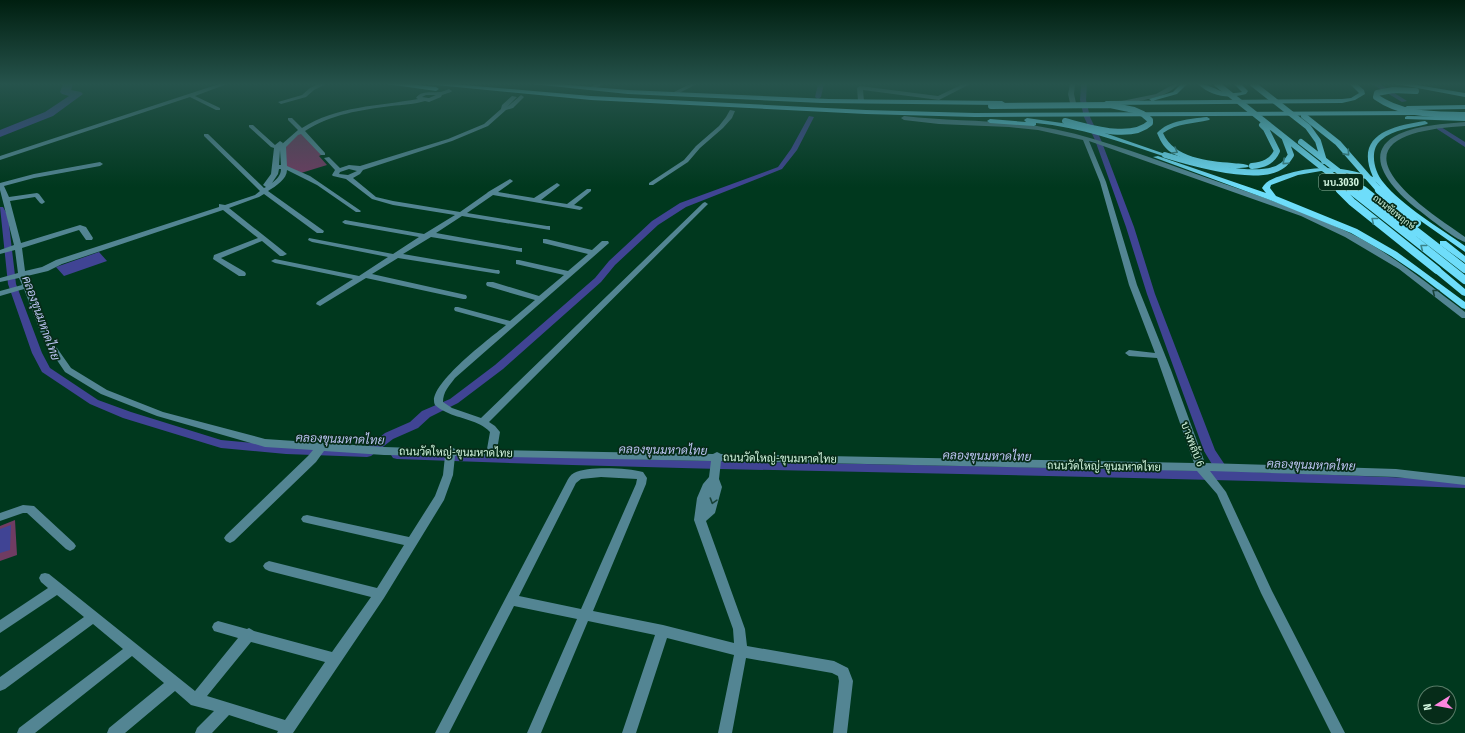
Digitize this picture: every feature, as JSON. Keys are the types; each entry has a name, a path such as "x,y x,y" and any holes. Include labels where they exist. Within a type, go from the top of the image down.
{"main road":[{"path":"986,118 1035,123 1105,137 1204,166 1249,171 1274,169 1290,159 1291,155 1285,140 1267,118"},
{"path":"1037,118 1065,121 1113,131 1128,132 1145,129 1150,123 1146,118"},
{"path":"1254,118 1266,129 1275,144 1277,151 1275,156 1270,161 1260,165 1246,166 1220,164 1190,158 1170,148 1164,142 1160,133 1166,128 1179,123 1211,119 1254,118"},
{"name":"ถนนชัยพฤกษ์","path":"1260,118 1465,280"},
{"name":"ถนนชัยพฤกษ์","path":"1269,118 1465,269"},
{"path":"1297,118 1315,135 1325,166 1333,181 1342,193 1465,293"},
{"path":"1307,118 1328,134 1379,190 1409,217 1465,260"},
{"path":"1415,118 1465,119"},
{"path":"1380,183 1369,158 1372,148 1381,136 1409,126 1465,119"},
{"path":"1105,137 1332,221 1375,242 1422,272 1465,306"},
{"path":"1273,198 1266,188 1268,184 1305,171 1319,168 1350,172 1380,183 1406,206 1465,250"}],"street":[{"path":"0,158 123,118"},
{"path":"1,277 45,269 58,261 222,207 263,190 277,182 284,173 281,167 280,148 300,129 329,118"},
{"path":"359,169 359,173 348,177 340,177 335,175 339,170 353,167 359,169 450,140 486,125 494,118"},
{"path":"651,184 686,161 698,147 729,118"},
{"path":"906,118 939,122 1009,125 1038,128 1089,139 1114,147 1303,215 1348,235 1402,266 1465,316"},
{"path":"290,119 339,170"},
{"path":"1465,124 1432,127 1406,133 1388,143 1382,157 1383,165 1395,184 1415,203 1465,240"},
{"path":"251,126 273,146 280,148"},
{"path":"206,135 263,190 320,231"},
{"name":"บางพลับ 6","path":"1089,139 1133,286 1205,470 1221,492 1267,594 1338,733"},
{"path":"0,185 34,176 100,164"},
{"path":"281,167 299,172 358,211"},
{"path":"348,177 374,198 394,203 548,228"},
{"path":"320,304 510,181"},
{"name":"ถนนวัดใหญ่-ขุนมหาดไทย","path":"0,185 6,200 5,213 22,272 23,287 48,341 68,370 104,392 160,414 265,443 316,452 384,450 716,460 1205,470 1224,468 1396,473 1465,481"},
{"path":"535,201 557,185"},
{"path":"569,206 589,190"},
{"path":"490,193 580,208"},
{"path":"6,200 34,195 37,196 42,202"},
{"path":"482,422 516,391 705,204"},
{"path":"222,207 283,254"},
{"path":"344,222 519,250"},
{"path":"0,252 80,226 84,228 89,238"},
{"path":"242,274 217,259 217,257 263,238"},
{"path":"312,240 496,272"},
{"path":"546,241 593,253"},
{"path":"491,453 495,432 492,428 482,422 449,410 438,403 438,395 452,376 605,243"},
{"path":"276,261 463,297"},
{"path":"519,262 569,274"},
{"path":"490,284 541,299"},
{"path":"1,294 23,287"},
{"path":"458,309 512,324"},
{"path":"1129,353 1160,356"},
{"path":"230,538 316,452"},
{"path":"44,578 196,700 227,708 286,730 380,594 440,497 448,476 451,453"},
{"path":"716,460 714,477 717,484 709,513 700,520 739,629 741,651 725,733"},
{"path":"442,733 575,477 579,475 593,474 639,475 642,478 641,484 534,733"},
{"path":"0,517 23,509 30,509 70,546"},
{"path":"308,520 413,542"},
{"path":"269,566 380,594"},
{"path":"0,627 57,588"},
{"path":"511,600 663,631 741,651 834,667 843,672 846,681 840,733"},
{"path":"0,685 93,617"},
{"path":"218,627 249,634 335,659"},
{"path":"629,733 663,631"},
{"path":"196,700 249,634"},
{"path":"24,733 132,649"},
{"path":"114,733 174,683"},
{"path":"202,733 227,708"}],"shaded area":[{"path":"301,130 323,154 319,156 327,165 301,173 284,167 283,147"},
{"path":"99,252 107,261 64,276 56,267"},
{"path":"15,520 17,555 0,561 0,526"},
{"path":"11,525 10,550 0,553 0,529"}],"waterway":[{"path":"0,134 39,118"},
{"path":"367,453 389,436 414,425 426,414 454,401 499,367 598,280 612,263 655,223 683,205 780,168 794,150 810,118"},
{"path":"1088,118 1098,140 1130,227 1151,294 1210,451 1225,475"},
{"path":"1439,128 1465,145"},
{"name":"คลองขุนมหาดไทย","path":"0,209 4,216 12,284 37,353 46,370 94,402 127,415 221,444 286,450 365,453"},
{"name":"คลองขุนมหาดไทย","path":"397,455 664,464 1198,475 1465,484"}]}
